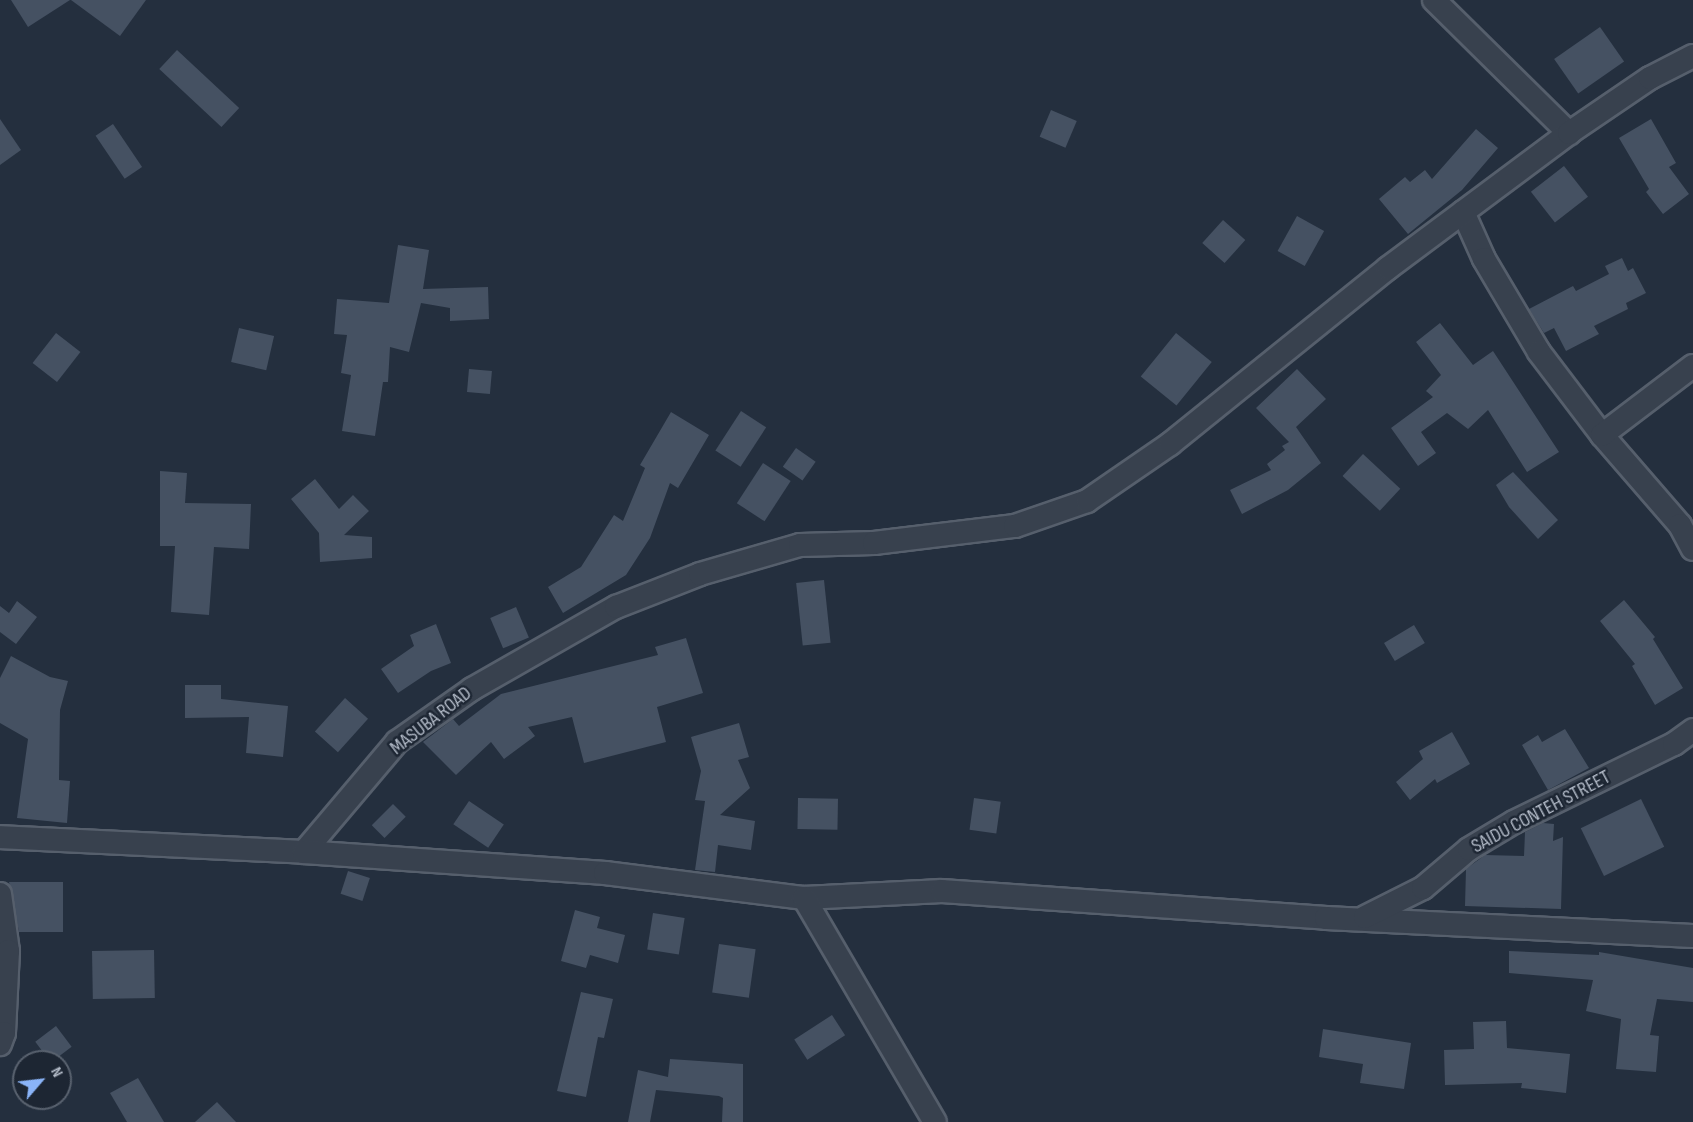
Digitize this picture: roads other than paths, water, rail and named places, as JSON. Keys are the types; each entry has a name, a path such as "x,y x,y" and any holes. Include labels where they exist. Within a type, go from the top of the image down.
{"street":[{"path":"1434,0 1569,133"},
{"name":"MASUBA ROAD","path":"304,852 397,742 535,650 616,607 700,574 800,545 874,543 1015,526 1087,501 1170,444 1463,212 1569,133 1650,78 1693,56"},
{"path":"1463,212 1485,259 1539,352 1602,435 1680,525 1693,549"},
{"path":"1602,435 1693,366"},
{"name":"SAIDU CONTEH STREET","path":"1362,919 1423,888 1469,849 1515,822 1674,744 1693,730"},
{"path":"0,837 304,852 605,873 804,898 942,891 1362,919 1693,936"},
{"path":"0,894 8,951 4,1033 0,1044"},
{"path":"804,898 935,1122"}]}
